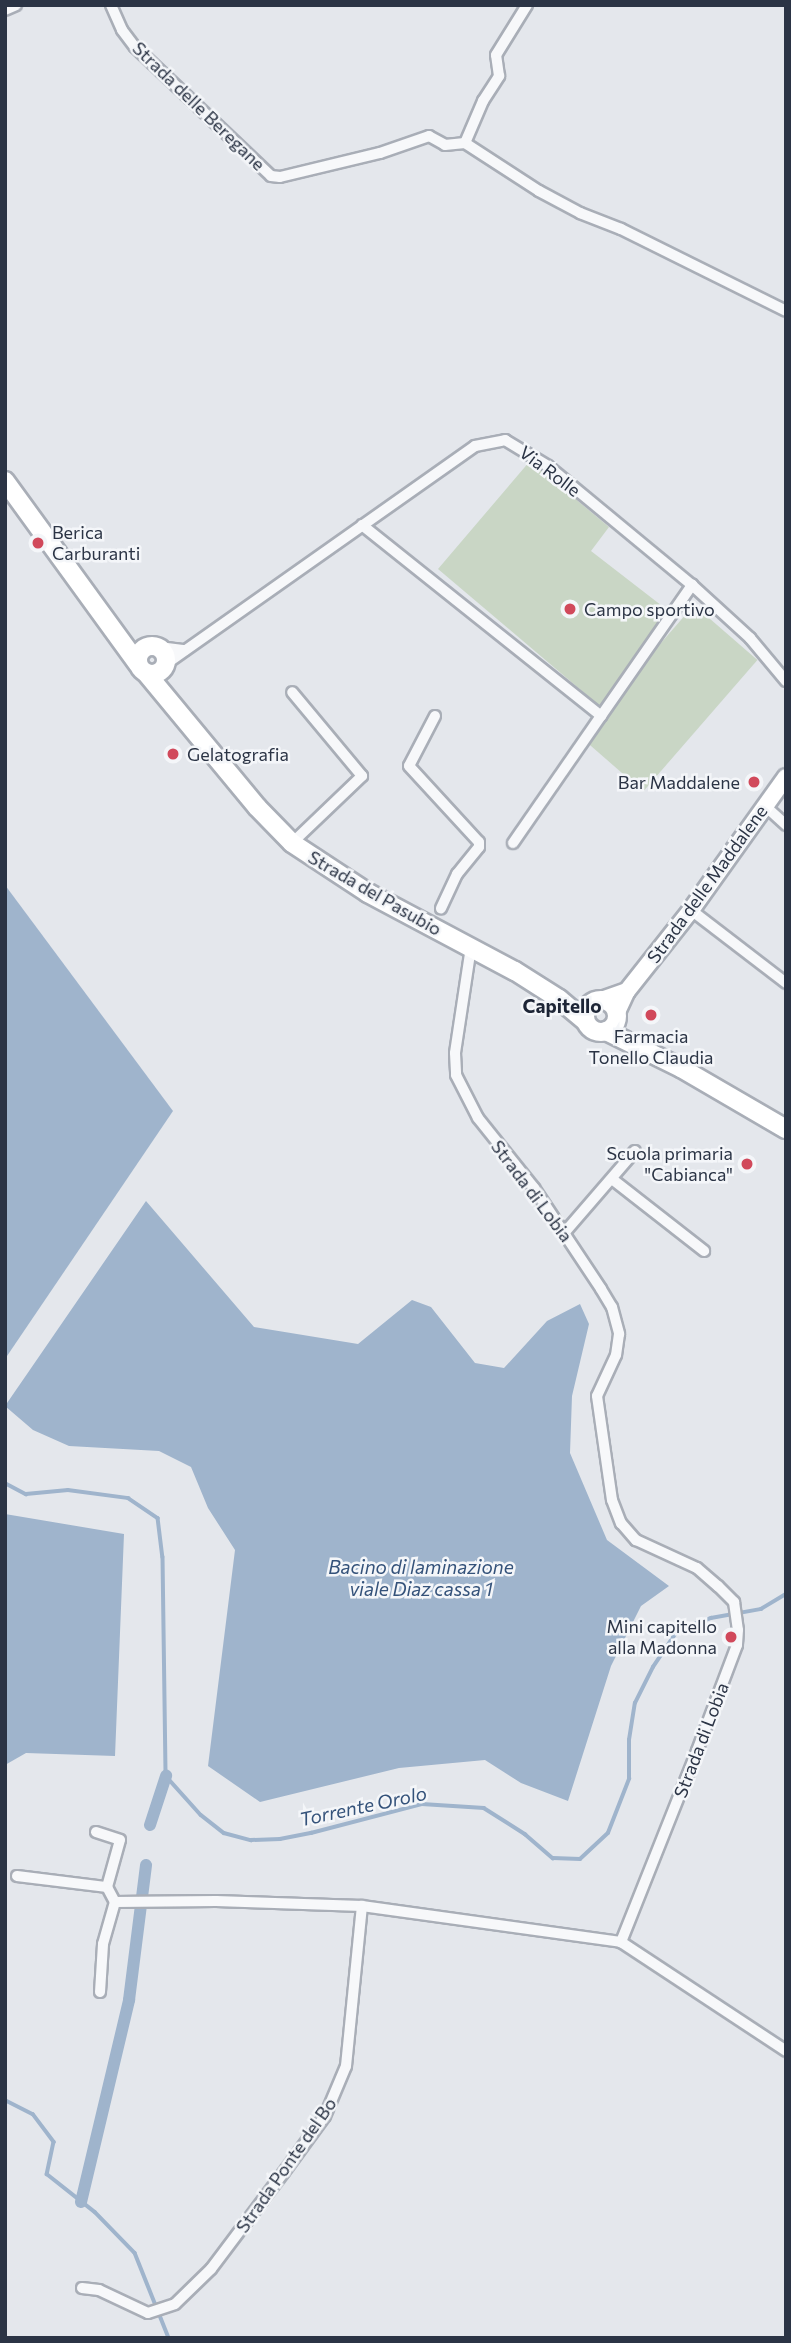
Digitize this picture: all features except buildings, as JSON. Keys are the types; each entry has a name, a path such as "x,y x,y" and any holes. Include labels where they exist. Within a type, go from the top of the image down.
{"main road":[{"path":"5,481 118,638 154,668"},
{"path":"118,638 155,647"},
{"path":"154,668 141,652 155,647"},
{"name":"Strada del Pasubio","path":"155,647 166,654 154,668 167,699 257,807 292,843 329,869 436,917 471,947 559,999 585,1021 585,1009 608,1012"},
{"path":"515,971 608,1012 681,1068 786,1129"}],"street":[{"path":"5,10 16,5"},
{"name":"Strada delle Beregane","path":"111,5 122,30 135,47 271,176 280,177 380,153 429,136 445,145 466,143 570,207 669,252 786,311"},
{"path":"466,143 483,101 499,76 496,55 527,5"},
{"name":"Via Rolle","path":"154,668 185,650 475,446 505,440 548,466 692,585 750,638 786,681"},
{"path":"362,526 601,716"},
{"path":"513,843 692,585"},
{"path":"155,647 185,650"},
{"path":"292,692 362,776 292,843"},
{"path":"435,716 409,766 479,842 457,874 436,917"},
{"name":"Strada delle Maddalene","path":"608,1012 691,910 786,777"},
{"path":"764,805 786,825"},
{"path":"691,910 786,982"},
{"name":"Strada di Lobia","path":"471,947 455,1052 456,1075 478,1118 565,1232 612,1307 619,1334 616,1355 597,1396 608,1479 621,1522 636,1540 700,1571 734,1602 737,1645 621,1942"},
{"path":"565,1232 635,1151"},
{"path":"612,1179 704,1251"},
{"path":"96,1832 120,1840 107,1886 116,1902 103,1944 100,1992"},
{"path":"18,1876 107,1886"},
{"path":"116,1902 216,1900 362,1906 621,1942 786,2051"},
{"name":"Strada Ponte del Bo","path":"82,2288 99,2290 148,2312 175,2304 211,2269 325,2116 338,2092 346,2066 362,1906"}],"green space":[{"name":"Campo sportivo","path":"530,461 609,527 591,551 666,609 662,614 668,619 602,708 438,569"},
{"path":"694,605 757,660 643,791 580,736"}],"water":[{"path":"5,885 173,1111 5,1359"},
{"name":"Bacino di laminazione viale Diaz cassa 1","path":"146,1201 254,1327 358,1344 412,1300 431,1307 475,1363 504,1368 547,1321 580,1304 589,1324 572,1396 570,1453 607,1540 669,1586 641,1606 611,1666 568,1801 521,1783 485,1760 399,1768 260,1802 208,1766 235,1550 208,1508 191,1467 159,1451 69,1446 33,1430 5,1406"},
{"path":"5,1514 124,1534 115,1756 26,1753 5,1765"}],"waterway":[{"name":"Torrente Orolo","path":"5,1483 26,1494 68,1490 128,1498 158,1518 163,1557 166,1776 201,1815 224,1833 251,1840 280,1839 311,1833 422,1804 484,1808 525,1834 553,1858 580,1859 608,1833 629,1779 629,1740 635,1703 653,1667 678,1630 711,1618 761,1609 786,1594"},
{"path":"150,1825 166,1776"},
{"path":"81,2202 129,2000 146,1865"},
{"path":"5,2100 33,2114 54,2142 47,2174 95,2212 135,2253 169,2338"}],"place":[{"name":"Berica Carburanti","path":"38,543"},
{"name":"Campo sportivo","path":"570,609"},
{"name":"Gelatografia","path":"173,754"},
{"name":"Bar Maddalene","path":"754,782"},
{"name":"Farmacia Tonello Claudia","path":"651,1015"},
{"name":"Scuola primaria \"Cabianca\"","path":"747,1164"},
{"name":"Mini capitello alla Madonna","path":"731,1637"}],"district":[{"name":"Capitello","path":"562,1006"}]}
